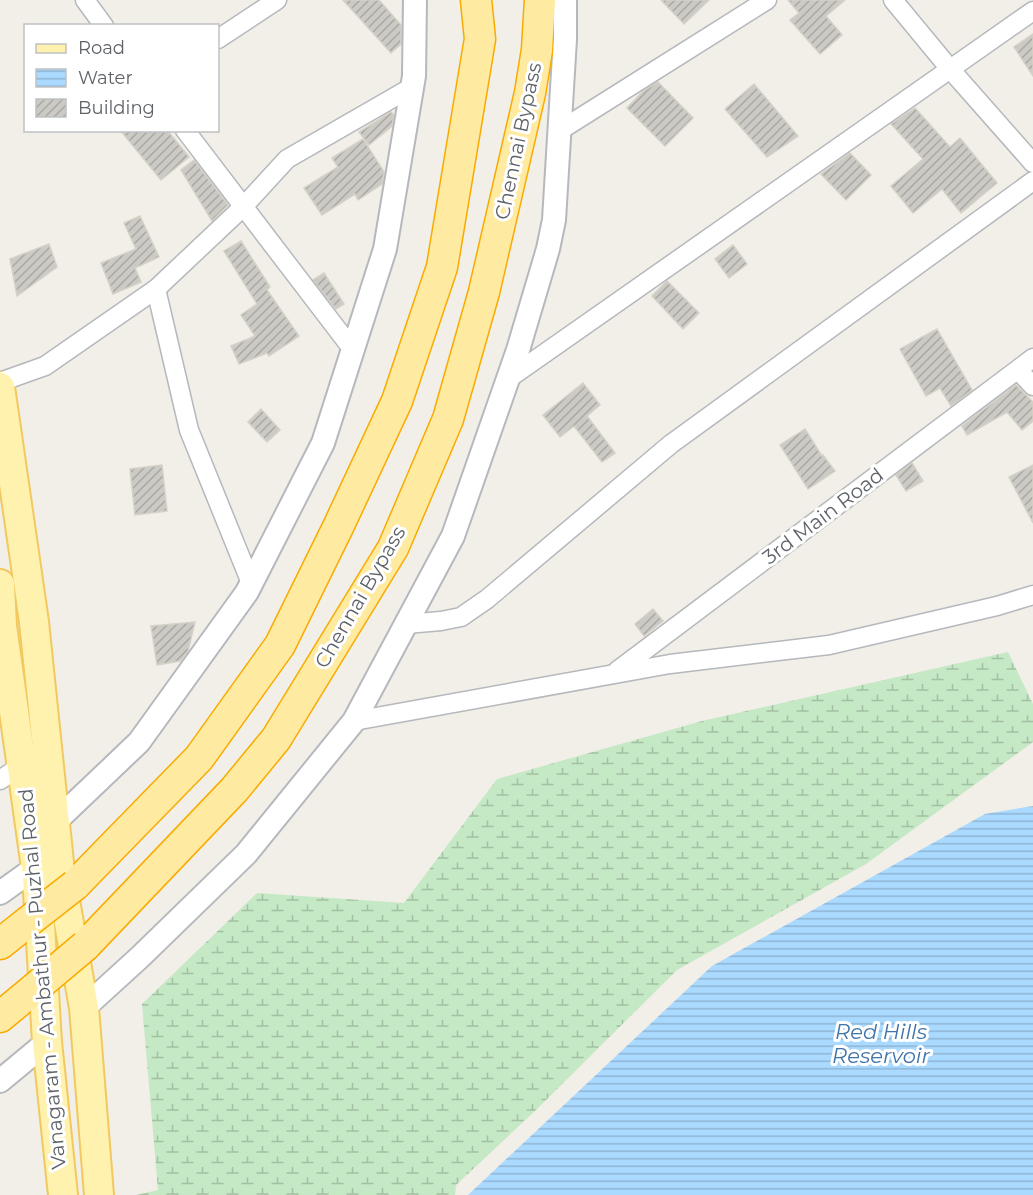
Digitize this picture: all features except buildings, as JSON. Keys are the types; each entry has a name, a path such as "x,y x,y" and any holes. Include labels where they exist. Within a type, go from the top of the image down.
{"highway":[{"path":"0,944 75,885 199,758 280,645 397,401 442,267 480,39 476,0"},
{"name":"Chennai Bypass","path":"0,1017 94,938 234,790 276,739 393,548 448,419 484,292 530,93 537,50 540,0"}],"main road":[{"path":"0,387 34,622 60,872 84,1008 99,1195"},
{"name":"Vanagaram - Ambathur - Puzhal Road","path":"0,584 11,773 31,838 35,868 47,1042 63,1195"}],"street":[{"path":"85,0 103,24"},
{"path":"219,38 277,0"},
{"path":"31,838 55,822 139,742 251,583 323,443 385,249 414,76 415,0"},
{"path":"84,1008 246,854 354,722 453,536 508,379 548,249 554,220 565,39 565,0"},
{"path":"559,131 767,0"},
{"path":"893,0 1033,163"},
{"path":"508,379 1033,11"},
{"path":"0,382 45,366 156,289 243,207 287,159 412,87"},
{"path":"186,132 353,350"},
{"path":"406,624 461,617 488,599 680,437 1033,181"},
{"path":"156,289 189,430 251,583"},
{"name":"3rd Main Road","path":"613,674 1033,358"},
{"path":"1018,370 1033,386"},
{"path":"354,722 670,664 829,645 998,606 1031,601"},
{"path":"0,893 35,868"},
{"path":"0,1081 47,1042"}],"green space":[{"path":"1008,652 1033,704 1033,742 866,864 677,970 536,1110 456,1185 455,1195 136,1195 158,1190 142,1004 257,893 404,903 497,779 702,721"}],"water":[{"name":"Red Hills Reservoir","path":"1033,806 1033,1195 468,1195 712,966 985,814"}]}
